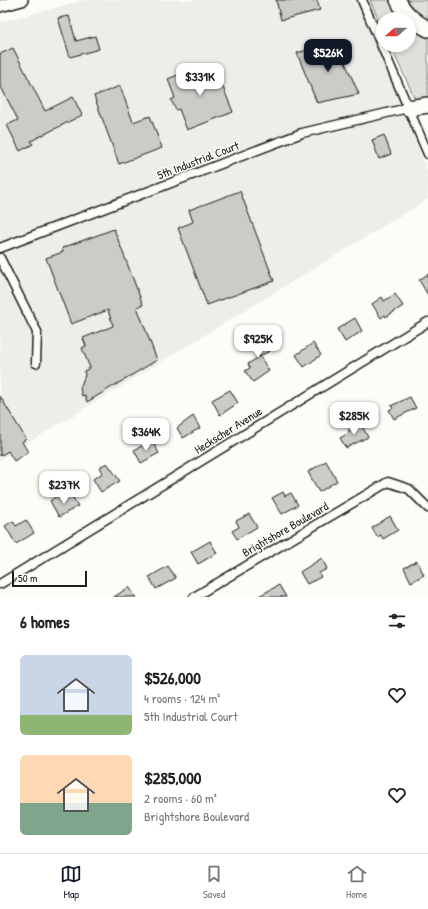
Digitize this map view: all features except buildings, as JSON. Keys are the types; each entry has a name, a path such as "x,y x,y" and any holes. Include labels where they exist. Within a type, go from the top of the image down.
{"highway":[{"path":"398,0 403,10 417,23 428,29"},
{"path":"408,108 428,105"}],"main road":[{"path":"0,6 22,0"}],"street":[{"path":"362,0 428,154"},
{"name":"5th Industrial Court","path":"0,248 302,133 408,108"},
{"path":"0,258 37,332 36,363"},
{"name":"Heckscher Avenue","path":"0,584 428,322"},
{"name":"Brightshore Boulevard","path":"194,597 388,482 409,489 428,508"}],"shaded area":[{"path":"85,0 360,0 376,41 376,52 380,52 428,173 428,199 0,460 0,22"},
{"path":"370,0 392,0 400,12 376,12 376,13"},
{"path":"404,0 428,0 428,25 416,12"},
{"path":"416,28 428,34 428,102 416,101 393,52 416,52"}]}
